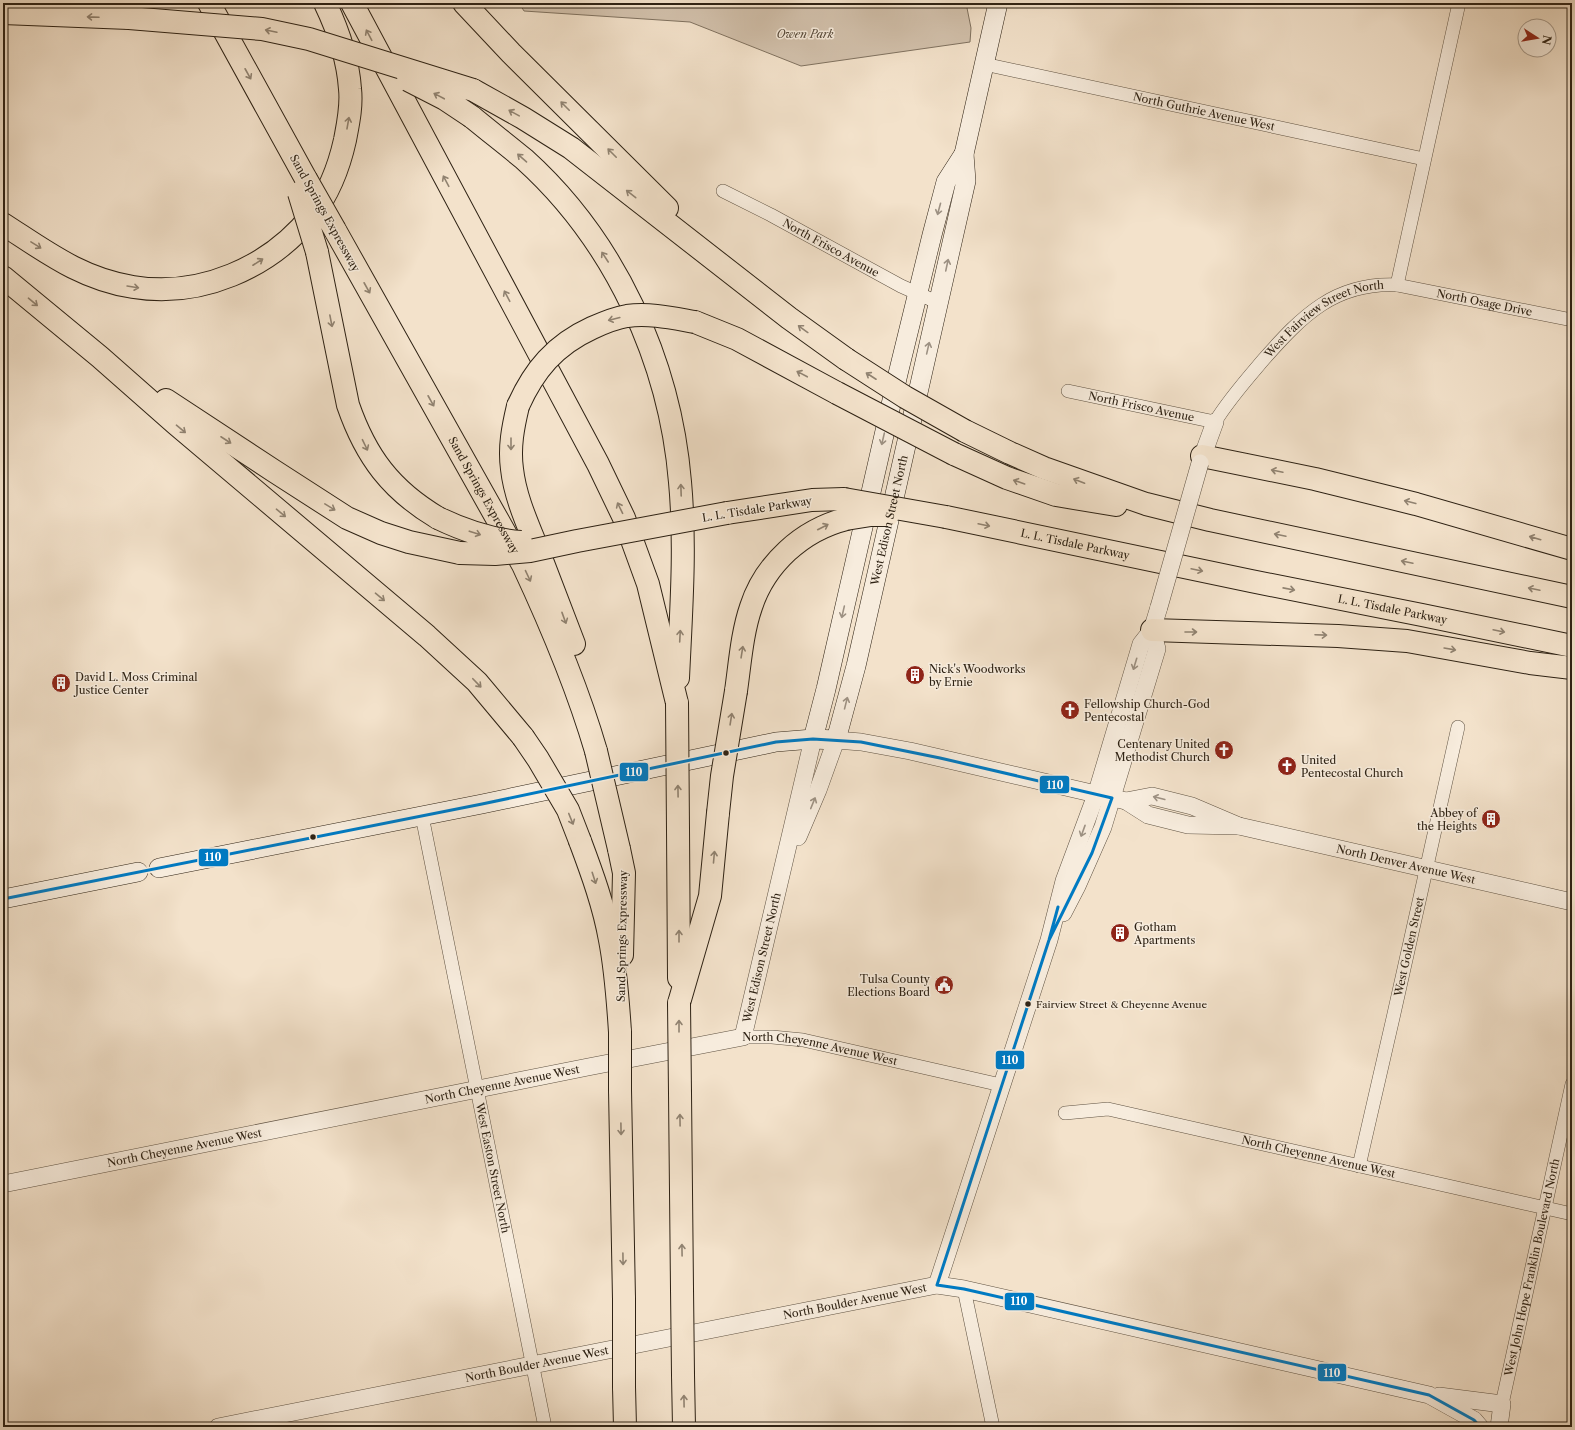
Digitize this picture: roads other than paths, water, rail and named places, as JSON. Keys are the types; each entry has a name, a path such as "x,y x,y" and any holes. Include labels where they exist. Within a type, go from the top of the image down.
{"highway":[{"name":"Sand Springs Expressway","path":"209,3 281,134 303,186 335,230 523,565 574,681 596,751 620,849 624,873 620,1032"},
{"path":"3,224 72,268 95,278 133,287 155,289 181,288 230,277 256,264 301,228 313,214 335,175 341,155 349,120 351,91 348,67 336,25 325,3"},
{"path":"352,3 594,457 624,518 648,584 677,703"},
{"path":"464,3 728,270"},
{"path":"3,13 129,18 262,29 309,39 472,90 523,118 571,148 789,318 846,359 905,397 965,431 1010,453 1105,490 1146,504 1210,520 1572,597"},
{"path":"309,39 383,69 445,99 472,117 524,160 552,188 589,233 608,261 624,291 642,326 654,356 671,415 680,482 683,571 677,703 684,1427"},
{"path":"303,186 348,405 354,422 369,453 389,480 410,500 438,518 457,527 491,538 520,542 577,541"},
{"path":"3,277 100,357 176,424 447,654 477,682 523,737 538,759 568,810 593,876 610,939 617,985 620,1032 624,1299 624,1427"},
{"path":"596,751 581,664 516,489 512,469 511,442 518,406 529,383 549,356 560,346 586,330 605,322 627,316 658,316 694,322 737,340 954,454 1007,478 1056,495 1210,520"},
{"path":"100,357 347,518 381,533 402,540 460,553 495,554 530,552 577,541"},
{"path":"1201,460 1315,479 1416,504 1572,549"},
{"name":"L. L. Tisdale Parkway","path":"577,541 727,513 812,500 844,499 946,517 1243,580 1572,646"},
{"path":"679,1003 710,896 722,776 747,623 751,606 756,594 773,566 787,551 802,538 831,523 871,514 946,517"},
{"path":"1152,630 1338,636 1408,641 1530,663 1572,668"}],"main road":[{"path":"984,3 992,27"},
{"name":"West Edison Street North","path":"836,740 856,666 966,181 964,154 998,3"},
{"name":"West Edison Street North","path":"813,739 826,689 917,294 946,182 964,154"},
{"name":"North Denver Avenue West","path":"159,868 422,816 776,742 813,739 836,740"},
{"path":"3,899 138,872"}],"street":[{"name":"West Fairview Street North","path":"937,1285 1049,940 1077,886 1103,827 1112,798 1141,644 1152,630 1201,460 1216,422 1240,387 1291,328 1309,312 1325,301 1366,286 1382,284 1397,285 1459,3"},
{"name":"North Guthrie Avenue West","path":"984,64 1424,159"},
{"name":"North Frisco Avenue","path":"723,191 771,215 917,294 939,303"},
{"name":"North Osage Drive","path":"1397,285 1572,320"},
{"name":"North Frisco Avenue","path":"1068,391 1216,422"},
{"name":"West Golden Street","path":"1359,1166 1458,727"},
{"name":"West Edison Street North","path":"743,1037 813,739"},
{"name":"West Edison Street North","path":"781,877 818,790 836,740"},
{"name":"North Denver Avenue West","path":"836,740 861,742 910,751 1112,798 1148,815 1188,825 1239,826 1572,902"},
{"name":"West Easton Street North","path":"422,816 544,1427"},
{"name":"North Cheyenne Avenue West","path":"3,1184 743,1037 772,1037 810,1042 1001,1085"},
{"name":"West John Hope Franklin Boulevard North","path":"1499,1427 1502,1404 1572,1084"},
{"name":"North Cheyenne Avenue West","path":"1065,1113 1108,1109 1572,1214"},
{"name":"North Boulder Avenue West","path":"218,1427 937,1285 964,1289 1429,1396 1474,1420 1480,1427"},
{"path":"964,1289 993,1427"},
{"path":"1429,1396 1486,1401 1502,1404"}],"place":[{"name":"Nick's Woodworks by Ernie","path":"915,675"},
{"name":"David L. Moss Criminal Justice Center","path":"61,683"},
{"name":"Fellowship Church-God Pentecostal","path":"1070,710"},
{"name":"Centenary United Methodist Church","path":"1224,750"},
{"name":"United Pentecostal Church","path":"1287,766"},
{"name":"Abbey of the Heights","path":"1491,819"},
{"name":"Gotham Apartments","path":"1120,933"},
{"name":"Tulsa County Elections Board","path":"944,985"},
{"name":"Fairview Street & Cheyenne Avenue","path":"1028,1004"}],"park label":[{"name":"Owen Park","path":"805,34"}]}
